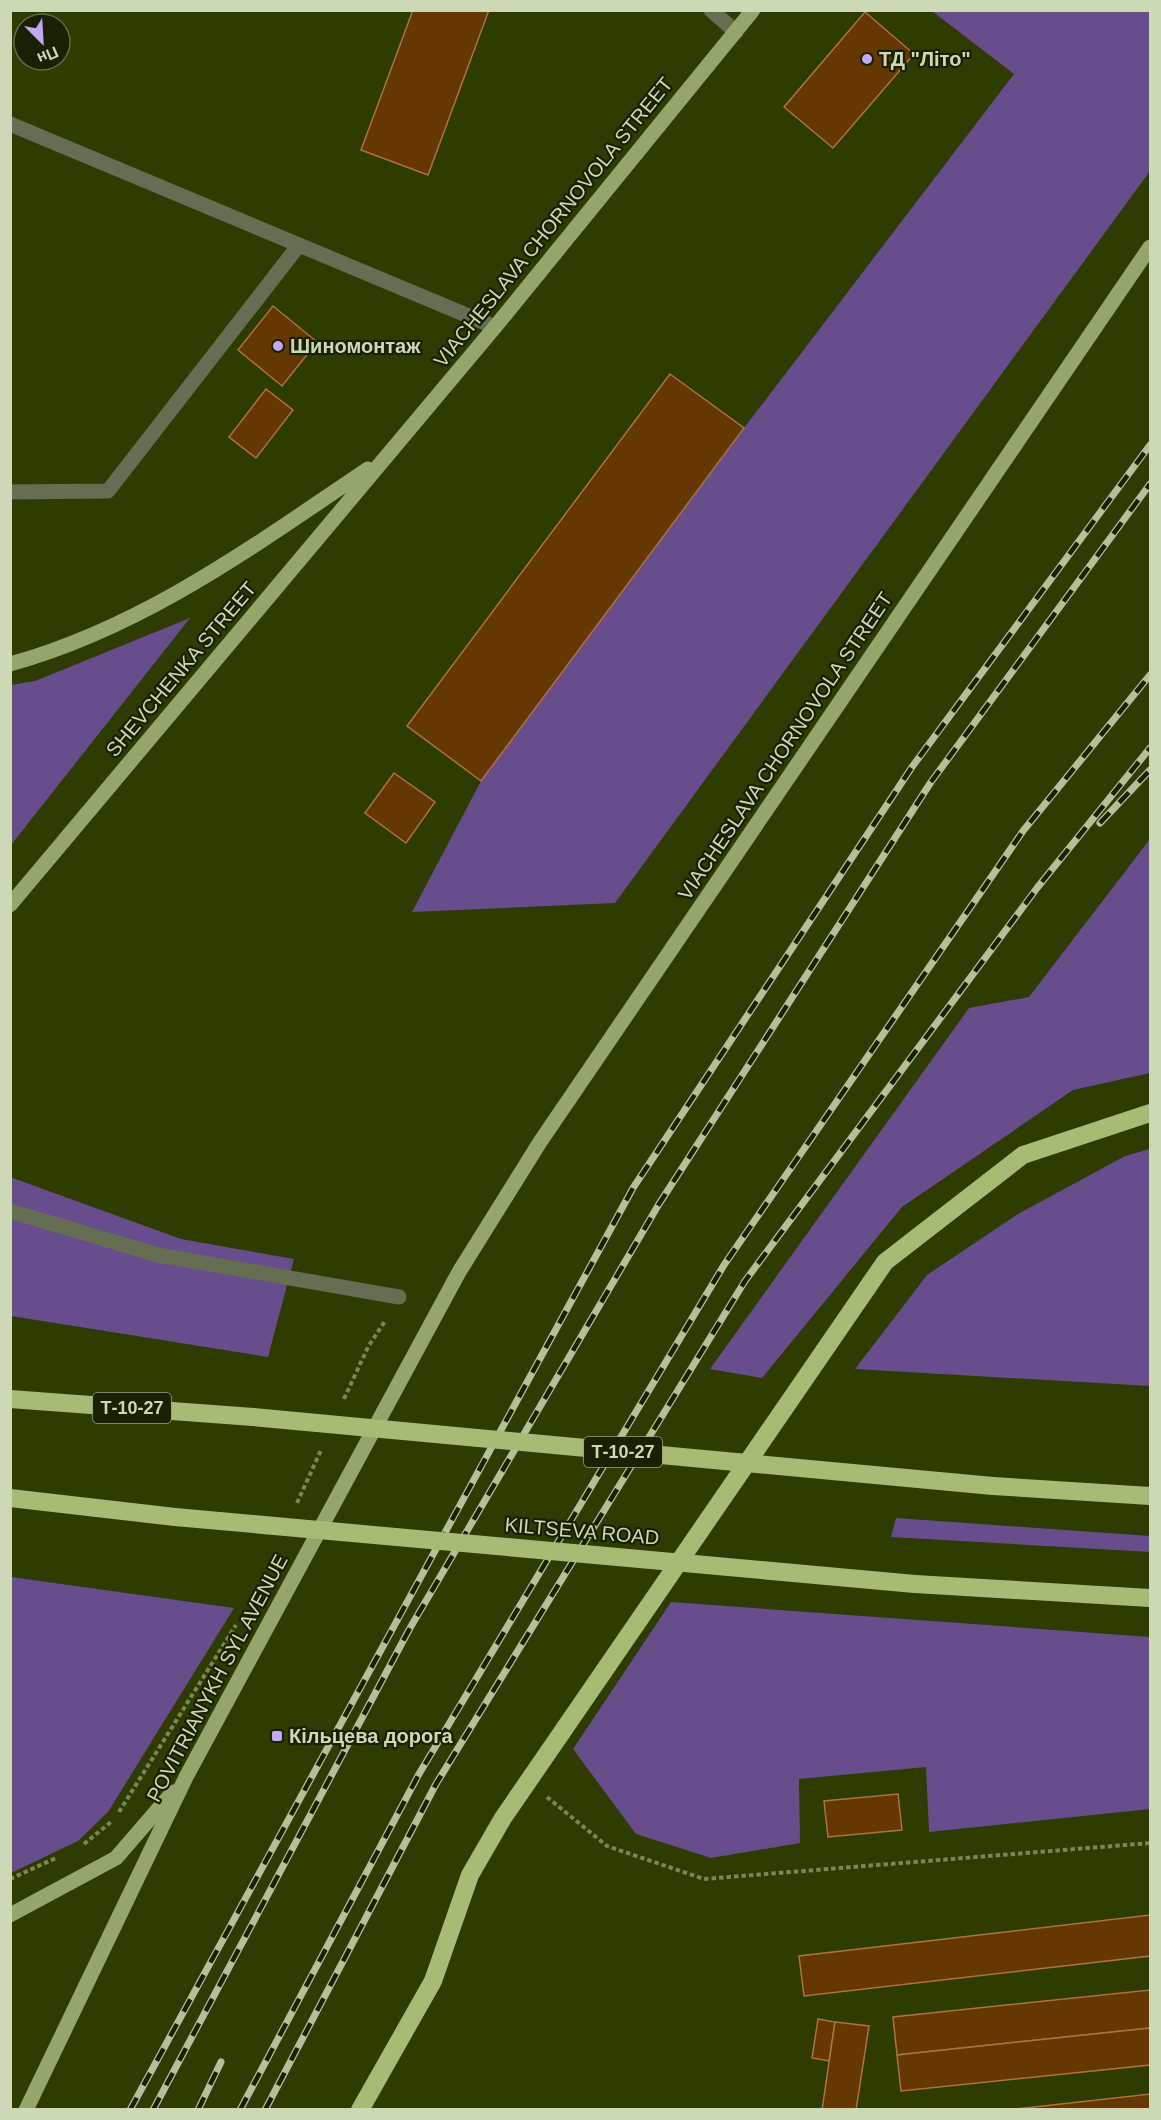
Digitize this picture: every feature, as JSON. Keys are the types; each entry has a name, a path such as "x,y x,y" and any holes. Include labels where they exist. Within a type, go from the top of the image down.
{"highway":[{"path":"360,2109 433,1981 470,1875 503,1818 885,1262 1023,1155 1150,1113"},
{"name":"Т-10-27","path":"10,1399 253,1418 993,1486 1150,1496"},
{"name":"KILTSEVA ROAD","path":"10,1498 175,1517 915,1584 1150,1598"}],"main road":[{"name":"VIACHESLAVA CHORNOVOLA STREET","path":"383,459 495,327 753,10"},
{"name":"VIACHESLAVA CHORNOVOLA STREET","path":"459,1272 540,1142 1150,247"},
{"path":"10,664 45,655 158,604 221,569 383,459"},
{"name":"SHEVCHENKA STREET","path":"10,905 383,459"},
{"name":"POVITRIANYKH SYL AVENUE","path":"27,2109 186,1777 459,1272"},
{"path":"10,1915 116,1858 186,1777"}],"lane":[{"path":"711,10 736,32"},
{"path":"10,124 495,327"},
{"path":"10,492 108,491 299,245"},
{"path":"10,1211 158,1255 399,1297"}],"path":[{"path":"344,1401 368,1347 399,1297"},
{"path":"295,1509 324,1444"},
{"path":"78,1849 116,1818 243,1615"},
{"path":"528,1782 607,1846 704,1879 1150,1844"},
{"path":"10,1879 59,1857"}],"shaded area":[{"path":"932,11 1150,11 1150,171 615,903 412,912 481,781 744,428 1014,74"},
{"path":"190,618 11,845 11,685 35,681"},
{"path":"1150,839 1150,1073 1073,1090 902,1207 762,1378 710,1369 969,1008 1029,997"},
{"path":"1150,1149 1150,1386 855,1369 927,1275 1018,1214 1125,1156"},
{"path":"10,1177 181,1239 294,1259 268,1357 11,1316"},
{"path":"896,1518 1150,1536 1150,1552 891,1537"},
{"path":"11,1577 234,1608 108,1812 78,1841 11,1873"},
{"path":"671,1602 1150,1637 1150,1809 929,1832 926,1767 799,1779 800,1843 711,1858 636,1834 573,1749"}],"building":[{"path":"413,10 489,10 428,175 361,150"},
{"path":"865,12 914,54 833,148 784,107"},
{"name":"Шиномонтаж","path":"273,306 317,342 282,386 238,350"},
{"path":"670,374 744,428 481,781 407,726"},
{"path":"266,389 293,410 256,458 229,437"},
{"path":"394,773 435,802 406,843 365,813"},
{"path":"898,1794 902,1830 828,1837 824,1801"},
{"path":"1150,1915 1150,1956 804,1996 799,1956"},
{"path":"1150,1990 1150,2028 897,2055 893,2017"},
{"path":"818,2019 835,2022 829,2061 812,2058"},
{"path":"835,2022 869,2026 856,2110 822,2110"},
{"path":"1150,2028 1150,2065 901,2091 897,2055"},
{"path":"1150,2094 1150,2110 1007,2110"}],"railway":[{"path":"130,2110 633,1188 912,767 1150,445"},
{"path":"153,2110 410,1628 659,1204 931,782 1150,484"},
{"path":"240,2110 419,1774 724,1265 1023,831 1150,675"},
{"path":"265,2110 436,1784 745,1281 1037,888 1150,748"},
{"path":"1100,823 1150,770"},
{"path":"198,2110 221,2062"}],"place":[{"name":"ТД \"Літо\"","path":"867,59"},
{"name":"Шиномонтаж","path":"278,346"},
{"name":"Кільцева дорога","path":"277,1736"}]}
